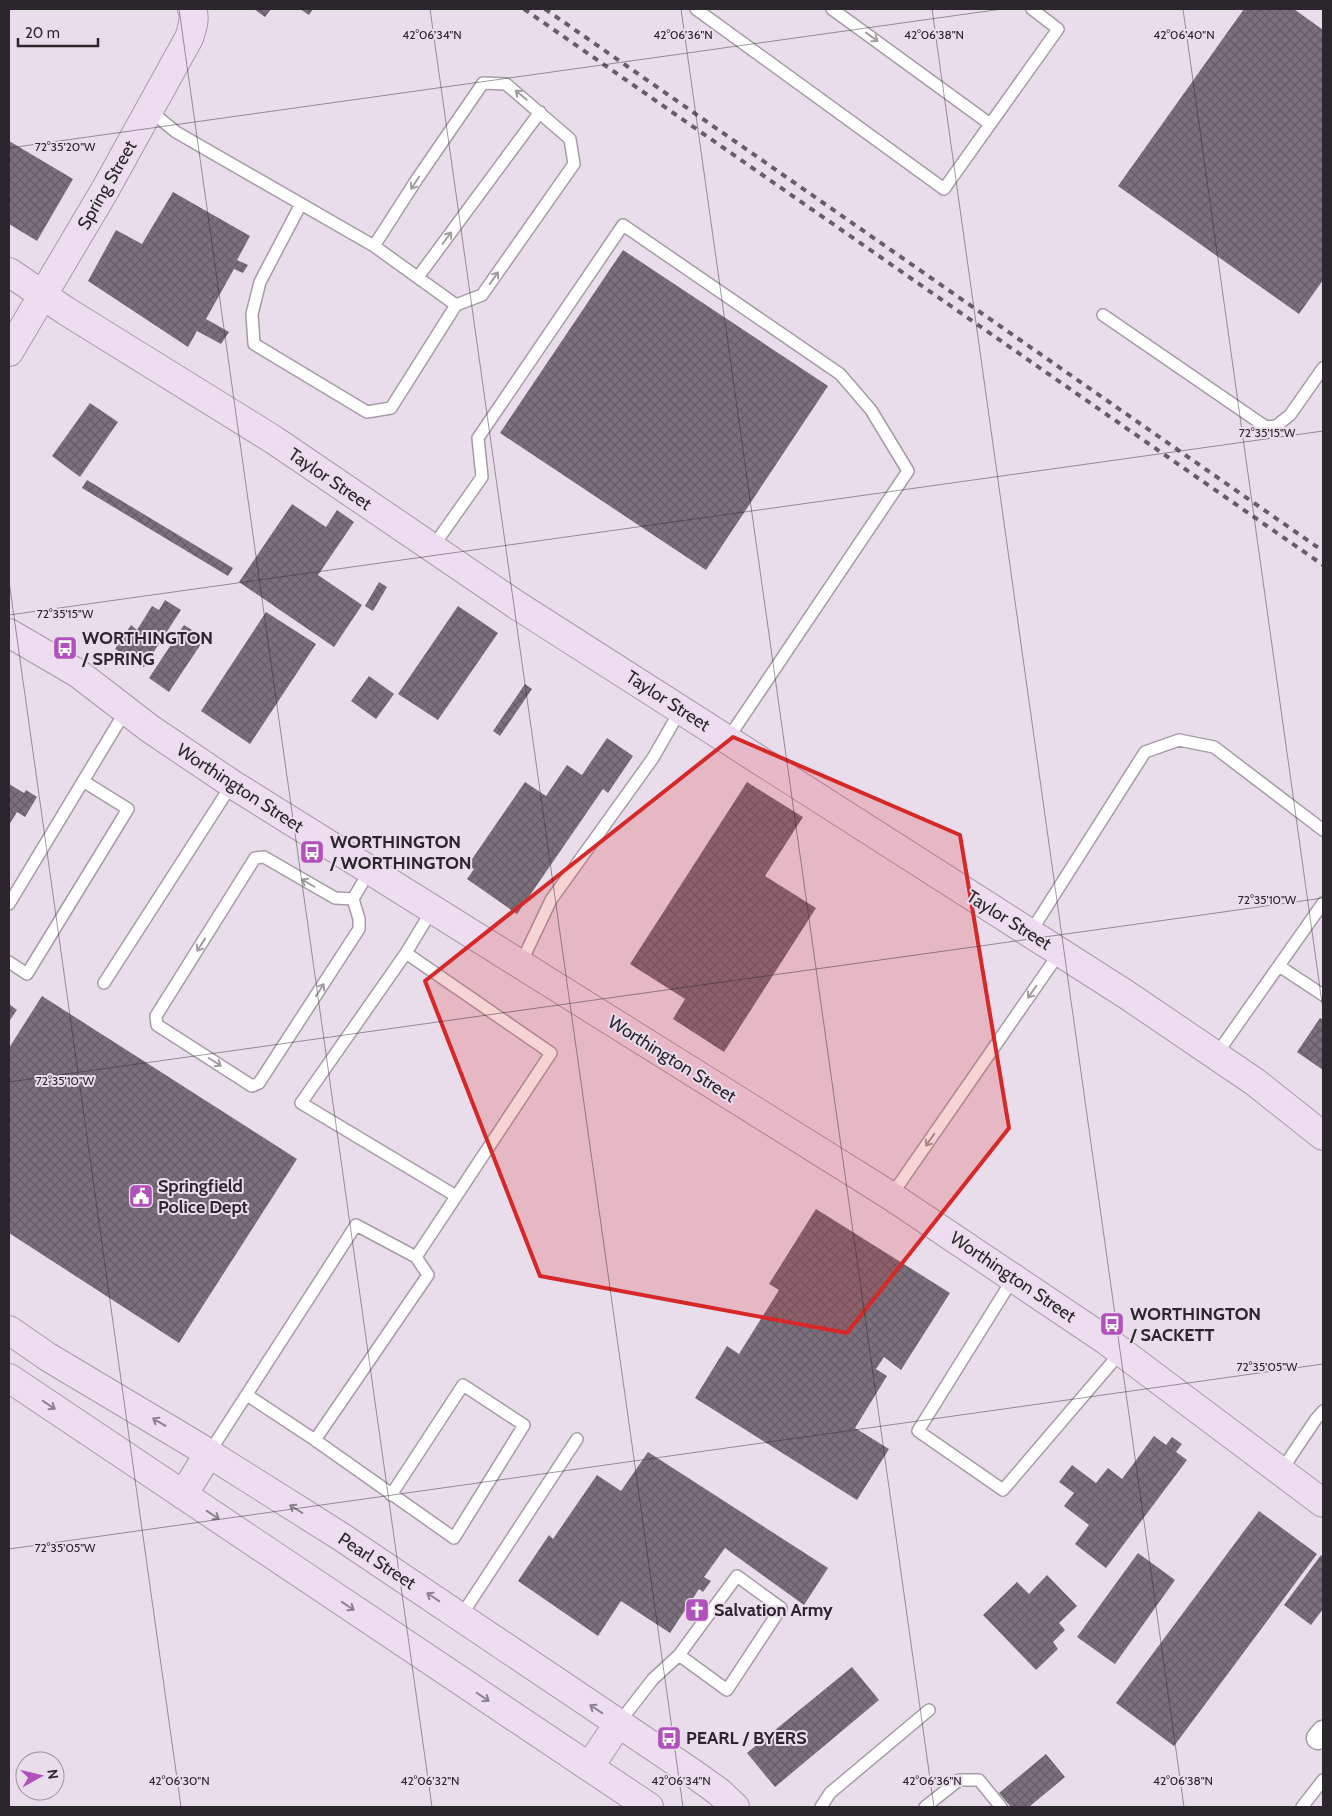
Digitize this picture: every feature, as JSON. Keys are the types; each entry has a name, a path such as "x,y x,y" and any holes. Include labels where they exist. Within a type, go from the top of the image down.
{"street":[{"name":"Spring Street","path":"9,352 105,190 189,38 194,24 193,11"},
{"name":"Taylor Street","path":"9,272 42,296 267,436 515,604 1060,952 1255,1082 1323,1136"},
{"name":"Worthington Street","path":"9,633 49,654 79,674 176,747 232,784 891,1196 1014,1277 1121,1352 1323,1503"},
{"name":"Pearl Street","path":"9,1330 48,1357 209,1453 340,1536 719,1792 735,1807"},
{"path":"9,1378 649,1807"},
{"path":"183,1495 209,1453"},
{"path":"590,1766 618,1724"}],"lane":[{"path":"696,9 944,189 1058,29 1032,9"},
{"path":"832,9 990,124"},
{"path":"301,204 260,282 252,314 254,344 367,412 391,408 456,305 482,295 574,164 570,139 506,84 483,83 374,246"},
{"path":"149,110 176,132 374,246 456,305"},
{"path":"418,277 540,112"},
{"path":"432,548 482,477 478,438 623,225 840,374 871,410 908,471 727,740"},
{"path":"1103,315 1266,427 1276,426 1290,415 1323,368"},
{"path":"520,965 551,900 653,758 681,709"},
{"path":"9,904 126,710"},
{"path":"1030,933 1145,752 1179,740 1214,747 1323,830"},
{"path":"9,962 27,974 128,809 83,781"},
{"path":"104,982 232,784"},
{"path":"353,899 335,898 264,857 255,858 156,1016 157,1025 252,1086 259,1083 359,929 359,919 353,899 370,870"},
{"path":"1216,1055 1323,903"},
{"path":"432,910 406,953 301,1103 456,1196"},
{"path":"891,1196 1060,952"},
{"path":"406,953 551,1053 416,1257"},
{"path":"1279,966 1323,995"},
{"path":"209,1453 356,1225 416,1257 428,1275 315,1440"},
{"path":"1014,1277 918,1431 1003,1490 1121,1352"},
{"path":"247,1395 315,1440 391,1495 454,1538 524,1425 463,1385 391,1495"},
{"path":"1281,1471 1323,1411"},
{"path":"461,1616 577,1440"},
{"path":"618,1724 653,1679 679,1655 737,1576 781,1608 727,1690 679,1655"},
{"path":"821,1807 830,1793 929,1710"},
{"path":"925,1807 959,1780 978,1780 1001,1807"},
{"path":"1302,1807 1323,1780"}],"highlighted area":[{"path":"733,737 960,835 1009,1128 847,1333 540,1276 425,981"}],"building":[{"path":"254,9 271,9 265,17"},
{"path":"300,9 313,9 309,15"},
{"path":"1244,9 1294,9 1323,30 1323,280 1299,314 1118,186"},
{"path":"9,141 73,179 37,241 9,224"},
{"path":"173,192 250,236 237,260 248,265 243,273 234,269 206,319 229,332 221,344 197,331 188,347 88,281 116,230 142,244"},
{"path":"623,250 828,386 706,570 500,433"},
{"path":"90,403 118,422 80,477 52,456"},
{"path":"87,480 233,568 228,576 82,488"},
{"path":"292,504 326,527 337,510 354,522 318,575 362,605 334,647 239,582"},
{"path":"379,582 387,587 373,611 365,606"},
{"path":"165,600 181,610 144,667 115,649 131,625 137,630 152,606 159,610"},
{"path":"458,606 498,633 438,720 398,694"},
{"path":"266,612 316,644 250,744 201,711"},
{"path":"184,625 205,638 169,692 149,678"},
{"path":"369,676 394,694 376,719 351,701"},
{"path":"525,684 532,689 500,736 493,731"},
{"path":"607,738 633,756 608,793 603,789 517,914 467,879 474,869 468,865 525,782 546,796 567,765 582,775"},
{"path":"747,782 803,817 765,876 816,908 724,1052 673,1019 685,999 630,964"},
{"path":"9,784 24,793 26,790 37,797 25,817 17,812 9,825"},
{"name":"Springfield Police Dept","path":"42,996 297,1159 179,1343 9,1233 9,1048"},
{"path":"9,1004 17,1010 10,1020 9,1019"},
{"path":"1320,1018 1323,1020 1323,1070 1297,1052"},
{"path":"816,1209 950,1293 901,1370 884,1357 876,1369 887,1376 855,1428 889,1449 857,1500 695,1398 727,1346 739,1354 779,1290 769,1284"},
{"path":"1154,1436 1166,1445 1172,1437 1182,1444 1176,1452 1187,1460 1106,1568 1075,1544 1089,1525 1064,1506 1074,1493 1059,1482 1072,1465 1096,1483 1108,1468 1122,1479"},
{"path":"648,1452 828,1568 804,1605 725,1548 704,1577 711,1581 703,1592 699,1589 670,1633 621,1601 598,1636 518,1581 549,1535 553,1539 597,1475 621,1491"},
{"path":"1259,1511 1317,1554 1174,1746 1116,1703"},
{"path":"1138,1553 1175,1580 1115,1664 1077,1637"},
{"path":"1321,1555 1323,1557 1323,1609 1311,1625 1284,1605"},
{"path":"1047,1575 1077,1606 1059,1623 1065,1630 1053,1642 1058,1649 1036,1670 983,1615 1017,1582 1029,1594"},
{"path":"852,1667 879,1700 775,1787 747,1753"},
{"path":"1046,1754 1065,1777 1029,1807 1011,1807 999,1793"}],"railway":[{"path":"524,9 1323,565"},
{"path":"545,9 1323,551"}],"place":[{"name":"WORTHINGTON / SPRING","path":"65,648"},
{"name":"WORTHINGTON / WORTHINGTON","path":"312,852"},
{"name":"Springfield Police Dept","path":"141,1196"},
{"name":"WORTHINGTON / SACKETT","path":"1112,1324"},
{"name":"Salvation Army","path":"697,1610"},
{"name":"PEARL / BYERS","path":"669,1738"}]}
